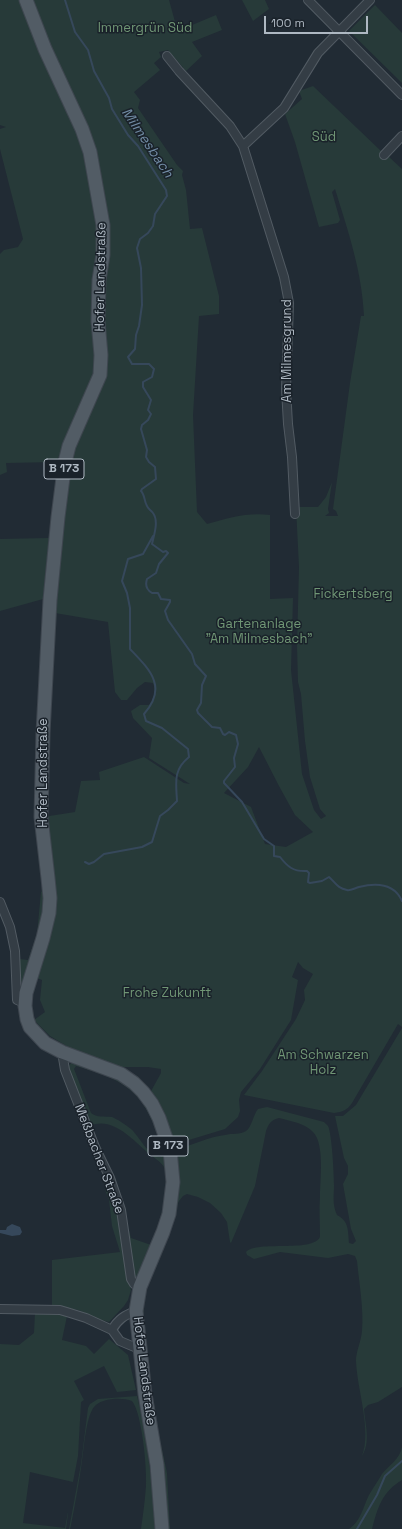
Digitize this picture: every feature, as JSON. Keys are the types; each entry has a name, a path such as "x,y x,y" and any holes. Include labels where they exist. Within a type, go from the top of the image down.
{"main road":[{"name":"Hofer Landstraße","path":"26,0 45,49 82,129 90,152 103,225 103,255 99,280 98,320 101,355 100,375 69,446 65,462 59,509 50,600 42,733 41,817 50,898 49,913 43,938 30,976 24,1003 25,1012 30,1027 45,1043 62,1052 116,1071 134,1083 152,1104 165,1135 172,1164 172,1198 163,1232 140,1287 136,1312 147,1410 157,1465 162,1529"}],"street":[{"path":"308,0 402,95"},
{"path":"243,146 284,108 296,91 314,58 370,0"},
{"name":"Am Milmesgrund","path":"167,56 230,126 243,146 287,287 289,304 286,389 292,457 294,514"},
{"path":"384,155 402,136"},
{"path":"0,902 10,927 15,951 17,1000 24,1003"},
{"name":"Meßbacher Straße","path":"62,1052 65,1070 95,1147 110,1178 121,1210 131,1279 134,1284 140,1287"},
{"path":"0,1309 60,1310 86,1318 112,1330 120,1341 139,1349"},
{"path":"112,1330 116,1323 122,1318 136,1312"}],"green space":[{"path":"0,0 20,0 76,130 91,178 99,224 94,372 88,396 56,462 6,463 7,472 0,475 0,254 4,250 18,247 23,239 0,149 0,129 6,127 0,125"},
{"path":"31,0 169,0 177,29 185,28 216,15 222,30 192,42 202,56 186,71 168,50 159,52 161,57 154,63 160,70 134,92 140,100 138,108 177,165 183,171 182,175 186,190 190,229 202,228 219,296 219,314 199,316 193,415 197,512 207,524 246,515 270,515 270,599 293,598 291,670 302,774 314,810 321,819 326,816 320,809 310,777 301,694 298,682 297,646 299,567 296,507 318,507 326,497 332,482 328,509 329,513 325,516 338,516 336,511 333,509 350,383 361,316 364,316 363,299 357,267 335,189 332,192 340,220 338,223 319,227 295,142 285,114 302,99 299,91 313,86 402,169 402,1027 398,1024 352,1103 340,1112 334,1113 244,1095 262,1071 296,1019 305,1000 304,990 313,974 303,968 298,962 292,977 298,980 291,1020 260,1069 241,1092 239,1100 240,1111 238,1117 225,1129 179,1143 170,1139 150,1093 161,1073 161,1069 148,1067 118,1067 78,1053 50,1036 34,1020 45,1012 40,1000 42,980 37,978 54,892 50,841 43,817 75,812 81,781 100,780 99,772 144,757 184,783 190,784 149,758 152,738 133,718 131,711 140,705 149,705 151,702 154,692 153,683 145,682 137,688 127,700 121,700 115,692 108,622 55,613 54,584 72,454 99,395 105,378 108,359 103,320 108,225 50,47","holes":["259,747 295,815 313,832 286,847 265,844 251,807 224,793 248,767"]},
{"path":"242,0 265,0 269,9 253,21"},
{"path":"375,5 402,33 402,83 349,31"},
{"path":"49,538 43,599 0,611 0,539"},
{"path":"46,889 44,918 21,995 19,959 28,960 37,934 41,892"},
{"path":"402,1028 402,1387 378,1402 368,1405 364,1409 367,1439 365,1451 362,1456 365,1446 365,1422 356,1361 361,1335 362,1314 357,1261 355,1256 348,1254 328,1258 280,1252 254,1259 247,1255 246,1252 252,1249 261,1247 296,1246 315,1242 320,1237 321,1163 317,1138 310,1129 302,1124 279,1118 274,1120 269,1124 266,1131 255,1186 231,1243 227,1222 221,1213 210,1203 198,1197 187,1194 183,1196 175,1211 171,1227 150,1275 145,1293 143,1322 146,1357 149,1369 149,1381 153,1407 167,1473 170,1529 165,1529 161,1468 144,1360 140,1328 140,1314 141,1299 147,1278 169,1227 173,1210 175,1154 179,1149 207,1139 246,1131 250,1127 258,1109 267,1107 324,1122 328,1126 332,1146 334,1207 337,1215 346,1223 349,1243 353,1244 356,1241 351,1229 343,1184 348,1174 348,1166 344,1158 335,1116 343,1116 356,1105"},
{"path":"73,1061 119,1077 133,1087 145,1101 154,1117 161,1135 166,1154 168,1173 166,1208 158,1235 138,1279 134,1278 132,1274 127,1232 129,1230 131,1238 151,1245 161,1217 166,1194 167,1184 164,1167 128,1135 114,1126 98,1124 90,1126 67,1068","holes":["76,1066 91,1070 126,1086 143,1104 150,1116 160,1142 163,1154 160,1157 151,1153 134,1132 122,1122 112,1117 98,1116 91,1113 74,1069"]},
{"path":"111,1188 115,1195 127,1276 131,1290 128,1300 124,1306 109,1322 78,1310 52,1305 52,1260 120,1252 112,1226 109,1200 105,1190"},
{"path":"35,1312 67,1316 62,1340 86,1346 94,1354 109,1339 128,1355 136,1390 117,1392 104,1366 74,1381 84,1400 81,1402 78,1456 73,1482 30,1472 23,1523 65,1528 68,1512 66,1529 0,1529 0,1344 19,1345 34,1333"},
{"path":"137,1396 143,1421 152,1484 155,1529 141,1529 146,1478 145,1454 136,1407 132,1401 112,1399 97,1404 91,1412 89,1418 77,1493 69,1529 81,1464 88,1408 90,1404 98,1399"},
{"path":"402,1447 402,1480 385,1495 376,1514 372,1529 349,1529 359,1518 371,1492 382,1474 399,1455"}],"water":[{"path":"12,1224 20,1227 22,1232 20,1235 12,1236 0,1233 0,1230 6,1230 7,1227"}],"waterway":[{"name":"Milmesbach","path":"65,0 75,32 88,50 94,71 109,98 112,109 166,190 167,196 155,214 153,226 148,233 140,239 137,248 141,268 142,305 136,335 135,349 128,357 132,364 149,364 154,369 152,377 143,382 143,387 151,400 148,410 151,414 148,420 142,425 141,429 147,450 146,457 155,467 156,479 141,491 147,507 153,513 156,520 156,528 152,544 163,552 166,551 168,553 159,564 156,573 147,579 147,587 152,593 158,593 161,599 170,600 165,611 168,620 192,654 195,664 206,676 202,685 201,703 197,710 198,713 212,727 220,728 223,734 225,735 229,732 236,735 238,744 234,758 235,767 224,783 242,802 264,839 274,846 274,856 280,857 288,866 294,869 307,871 309,873 308,882 310,883 322,881 329,877 339,887 348,890 371,885 384,886 399,895 402,901"},
{"path":"85,862 89,864 104,854 142,847 152,842 160,816 177,801 176,782 178,772 180,767 189,757 188,749 162,728 146,721 144,714 155,695 154,679 144,664 130,649 130,608 127,593 122,581 128,559 143,554 153,536"},
{"path":"357,1529 377,1495 385,1476 402,1461"}],"park label":[{"name":"Immergrün Süd","path":"145,28"},
{"name":"Süd","path":"324,137"},
{"name":"Fickertsberg","path":"353,594"},
{"name":"Gartenanlage \"Am Milmesbach\"","path":"259,632"},
{"name":"Frohe Zukunft","path":"167,993"},
{"name":"Am Schwarzen Holz","path":"323,1062"}]}
